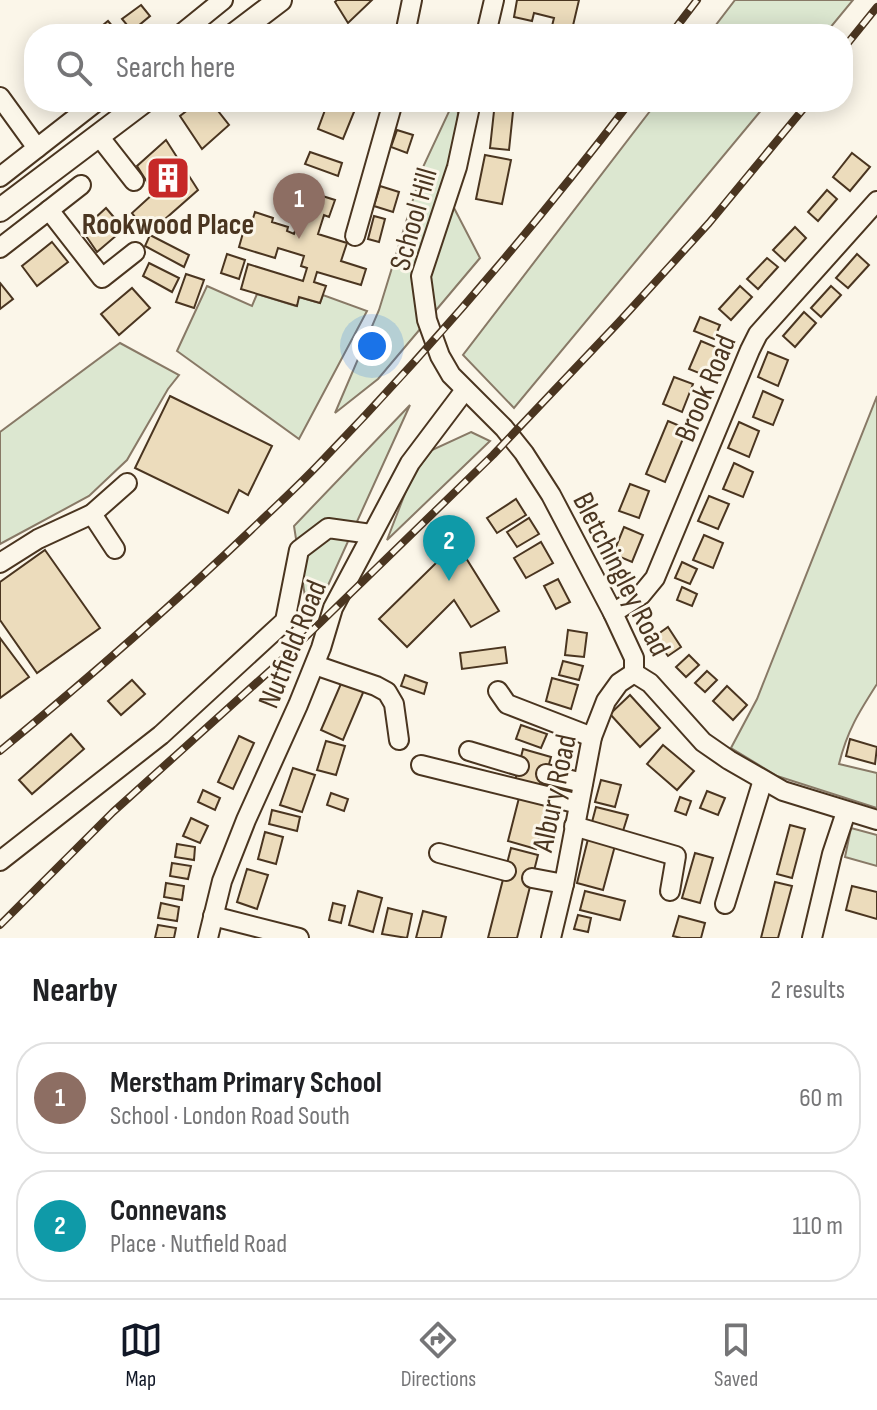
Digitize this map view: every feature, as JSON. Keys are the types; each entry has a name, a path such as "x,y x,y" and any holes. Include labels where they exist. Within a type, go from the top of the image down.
{"main road":[{"path":"248,24 280,0"},
{"path":"0,210 129,112"}],"street":[{"path":"193,24 223,0"},
{"path":"407,24 412,0"},
{"path":"488,24 494,0"},
{"path":"0,97 37,148"},
{"path":"0,177 83,112"},
{"path":"355,236 390,112"},
{"name":"School Hill","path":"465,390 440,356 427,320 421,276 457,167 469,112"},
{"path":"98,135 134,181"},
{"path":"0,248 81,185"},
{"name":"Brook Road","path":"613,613 641,595 655,578 758,334 877,201"},
{"path":"49,210 102,278 135,252"},
{"name":"Nutfield Road","path":"208,938 222,881 315,665 333,608 410,463 465,390"},
{"name":"Bletchingley Road","path":"465,390 504,428 544,484 613,613 634,658 634,673 650,683 703,742 729,760 783,791 877,820"},
{"path":"0,563 38,539 92,514 127,483"},
{"path":"92,514 115,549"},
{"path":"0,861 161,735 285,621 299,550 328,528 371,534"},
{"path":"315,665 387,692 394,704 399,740"},
{"name":"Albury Road","path":"551,938 592,737 606,701 619,683 634,673"},
{"path":"498,691 507,704 592,737"},
{"path":"469,751 519,766"},
{"path":"421,765 579,804"},
{"path":"546,774 583,783"},
{"path":"725,904 763,780"},
{"path":"812,938 832,854 846,812"},
{"path":"574,826 676,856 670,891"},
{"path":"439,853 506,871"},
{"path":"532,878 564,884"},
{"path":"213,916 299,938"}],"green space":[{"path":"735,0 853,0 833,24 717,24"},
{"path":"449,112 458,112 453,206 480,258 378,379 335,413 379,310 423,167"},
{"path":"649,112 760,112 514,408 463,355"},
{"path":"207,286 252,306 257,294 296,306 299,297 320,303 323,295 367,311 299,439 177,351"},
{"path":"120,343 179,375 127,460 89,496 0,544 0,432"},
{"path":"877,396 877,684 854,722 839,764 877,773 877,808 777,776 731,748 757,699"},
{"path":"410,405 325,592 306,603 294,526"},
{"path":"471,432 490,441 387,540 411,478 432,450"},
{"path":"851,828 877,835 877,866 845,857"}],"building":[{"path":"372,0 348,23 335,2"},
{"path":"517,0 579,0 573,24 552,24 554,18 534,13 532,21 514,17"},
{"path":"141,5 150,16 140,24 126,24 122,19"},
{"path":"185,112 219,112 229,125 202,149 180,116"},
{"path":"324,112 354,112 343,139 318,129"},
{"path":"494,112 513,112 509,150 490,148"},
{"path":"397,130 413,135 407,153 391,147"},
{"name":"Rookwood Place","path":"166,140 198,190 148,234 132,213 154,193 137,166"},
{"path":"310,152 342,163 338,176 305,164"},
{"path":"852,153 870,167 850,191 833,177"},
{"path":"485,155 511,160 502,204 476,199"},
{"path":"300,185 335,200 329,217 324,215 318,234 347,243 341,261 366,269 361,285 317,272 314,282 326,286 320,303 299,297 297,306 241,289 248,264 303,281 307,268 301,266 304,256 278,248 275,258 239,247 243,233 248,235 255,212 273,218 272,222 288,227 287,231 294,234 296,228 300,230 301,225 288,221"},
{"path":"380,186 399,192 393,212 374,206"},
{"path":"827,190 837,199 818,221 808,212"},
{"path":"106,208 124,229 97,252 82,230"},
{"path":"374,216 385,219 379,242 368,239"},
{"path":"795,227 806,238 785,261 773,250"},
{"path":"150,235 189,255 184,267 145,246"},
{"path":"52,242 68,262 37,286 22,266"},
{"path":"227,254 245,260 239,279 221,273"},
{"path":"857,254 869,265 848,288 836,278"},
{"path":"767,258 778,267 758,289 747,279"},
{"path":"149,263 179,278 172,292 143,276"},
{"path":"186,274 204,280 194,308 176,302"},
{"path":"0,283 13,299 0,309"},
{"path":"740,286 752,297 731,320 719,309"},
{"path":"831,286 841,295 821,317 811,308"},
{"path":"132,288 150,308 119,335 101,314"},
{"path":"804,312 816,323 795,347 783,336"},
{"path":"700,317 720,325 714,339 694,331"},
{"path":"701,341 720,349 709,377 689,369"},
{"path":"768,352 788,360 778,386 758,377"},
{"path":"674,377 693,384 682,412 663,404"},
{"path":"763,391 783,400 773,425 753,417"},
{"path":"170,396 272,446 248,495 239,490 228,513 135,468"},
{"path":"668,421 687,429 665,482 646,474"},
{"path":"739,422 759,431 749,457 728,448"},
{"path":"734,463 753,472 743,497 723,489"},
{"path":"630,484 649,491 639,518 619,511"},
{"path":"709,496 729,504 718,529 698,521"},
{"path":"516,499 526,515 497,533 487,518"},
{"path":"529,518 539,534 517,547 507,532"},
{"path":"624,527 643,535 632,562 613,554"},
{"path":"704,535 723,543 713,568 693,560"},
{"path":"541,542 553,563 526,578 514,558"},
{"path":"45,550 100,628 37,673 0,620 0,582"},
{"path":"461,550 499,611 471,627 454,600 407,647 379,619 437,562"},
{"path":"682,562 697,569 690,584 675,578"},
{"path":"558,579 570,602 556,609 544,586"},
{"path":"682,587 697,594 692,606 677,600"},
{"path":"668,627 681,647 668,656 654,637"},
{"path":"568,630 587,633 584,657 565,655"},
{"path":"0,638 29,677 0,698"},
{"path":"505,647 507,663 462,669 460,653"},
{"path":"689,655 699,665 686,677 676,667"},
{"path":"563,661 583,666 579,680 559,675"},
{"path":"707,671 717,680 705,692 695,683"},
{"path":"405,675 427,683 424,694 401,686"},
{"path":"552,678 578,685 571,709 546,701"},
{"path":"343,679 365,688 343,740 321,730"},
{"path":"132,680 145,694 121,715 108,701"},
{"path":"727,686 747,705 733,720 713,701"},
{"path":"630,695 660,728 640,747 610,714"},
{"path":"521,725 547,734 541,748 516,739"},
{"path":"71,734 84,749 32,794 19,780"},
{"path":"239,736 254,743 233,789 218,782"},
{"path":"850,739 877,747 875,764 846,756"},
{"path":"326,741 345,746 336,775 317,770"},
{"path":"663,745 694,771 677,790 647,764"},
{"path":"523,749 551,757 542,789 515,781"},
{"path":"293,768 315,775 302,812 280,805"},
{"path":"601,780 621,785 615,807 595,802"},
{"path":"203,790 220,798 215,810 198,802"},
{"path":"707,791 725,798 718,815 700,808"},
{"path":"331,793 348,799 344,811 327,805"},
{"path":"520,794 549,801 536,849 508,841"},
{"path":"680,797 691,801 686,815 675,811"},
{"path":"596,807 628,815 623,831 592,822"},
{"path":"272,810 300,817 297,831 269,824"},
{"path":"191,818 208,826 200,843 183,836"},
{"path":"790,825 805,829 792,878 777,874"},
{"path":"265,832 283,837 276,864 258,859"},
{"path":"589,835 616,842 603,890 577,883"},
{"path":"177,844 195,847 194,860 175,857"},
{"path":"511,848 538,855 517,938 488,938"},
{"path":"695,853 713,858 700,903 682,898"},
{"path":"172,863 191,866 188,879 170,876"},
{"path":"247,869 268,875 257,909 237,902"},
{"path":"775,882 792,886 778,938 761,938"},
{"path":"166,883 184,886 182,900 164,897"},
{"path":"852,886 877,892 877,919 846,910"},
{"path":"358,891 382,898 373,932 349,925"},
{"path":"585,891 625,901 620,920 580,910"},
{"path":"161,903 179,907 177,921 158,918"},
{"path":"333,903 345,906 341,923 329,920"},
{"path":"388,908 412,914 407,938 382,934"},
{"path":"423,911 446,917 441,938 416,938"},
{"path":"578,915 591,918 588,932 574,929"},
{"path":"679,916 705,923 701,938 673,936"},
{"path":"158,925 176,928 174,938 155,938"}],"railway":[{"path":"679,24 697,0"},
{"path":"853,37 877,7"},
{"path":"0,751 158,616 319,464 480,288 622,112"},
{"path":"0,925 113,812 284,658 493,455 709,223 801,112"}],"place":[{"name":"Rookwood Place","path":"168,178"},
{"name":"Merstham Primary School","path":"299,239"},
{"name":"Connevans","path":"449,581"}]}
